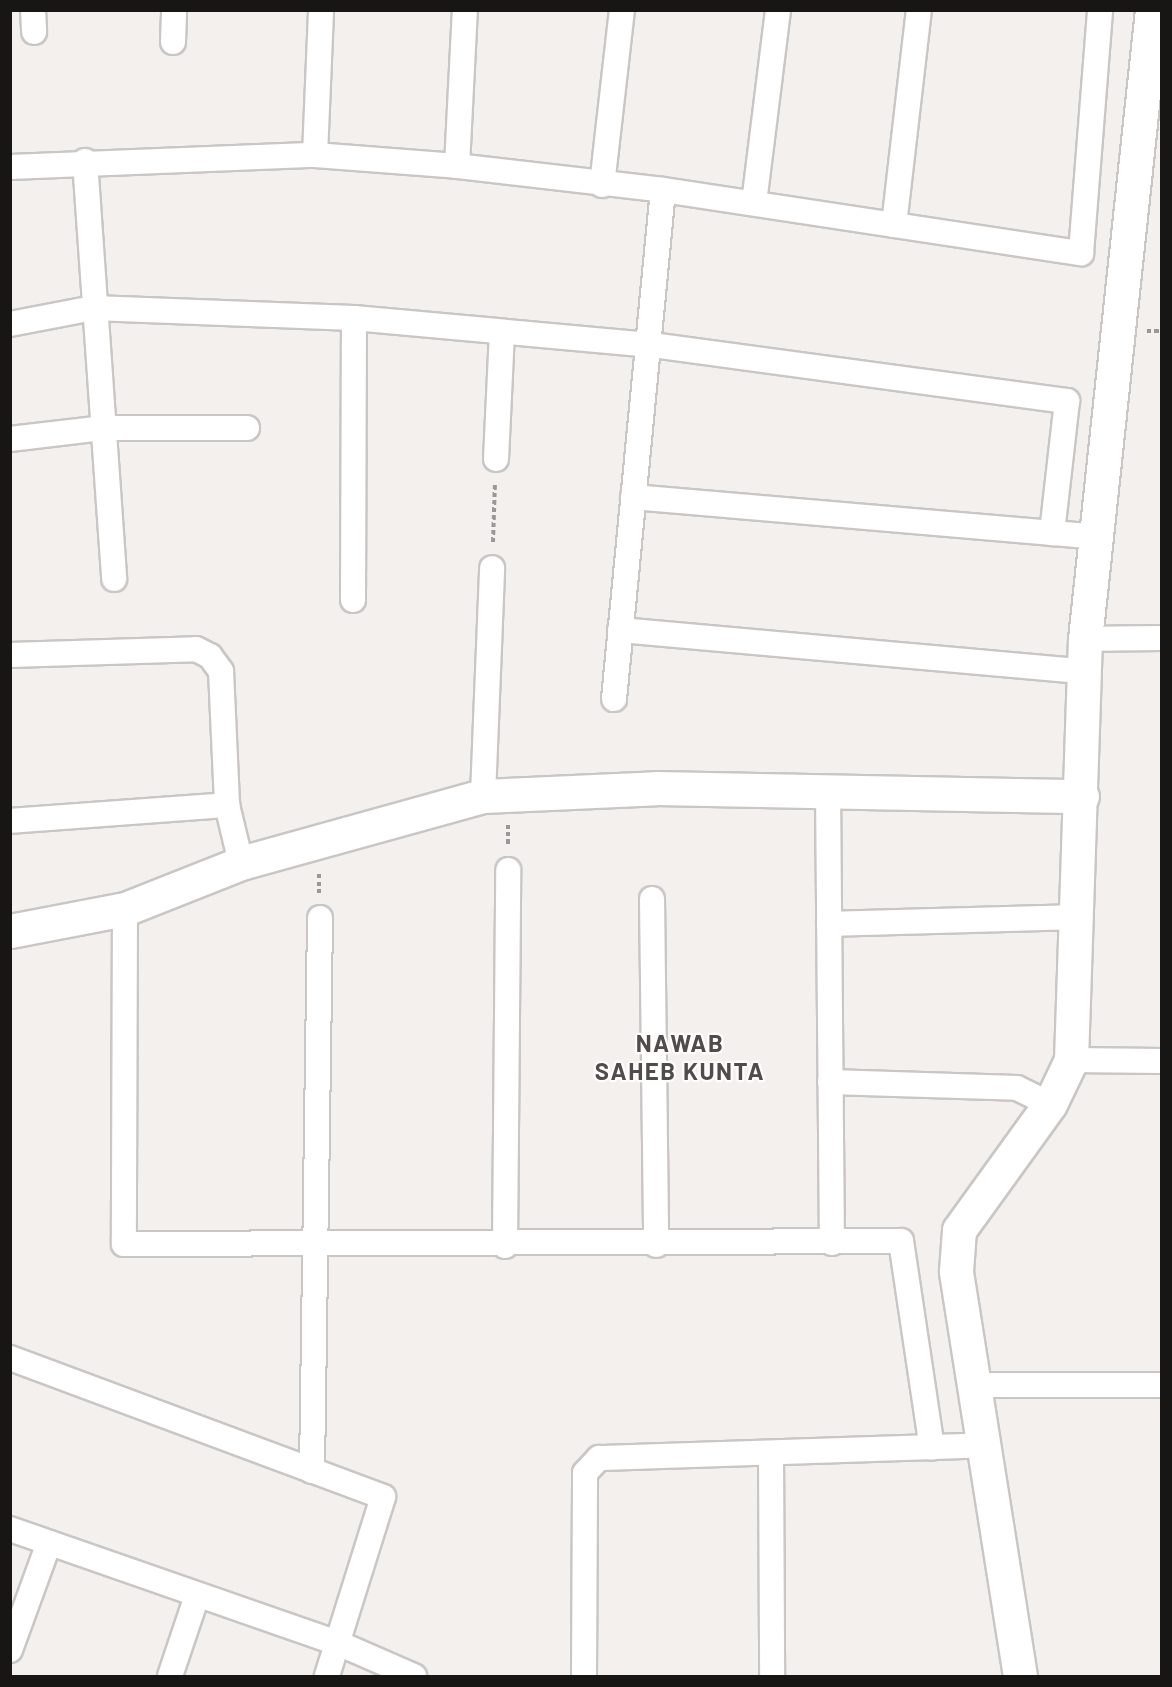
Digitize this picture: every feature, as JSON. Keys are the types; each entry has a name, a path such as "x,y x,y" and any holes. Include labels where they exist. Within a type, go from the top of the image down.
{"street":[{"path":"173,42 174,10"},
{"path":"315,155 321,10"},
{"path":"458,166 465,10"},
{"path":"602,185 622,10"},
{"path":"754,203 778,10"},
{"path":"894,225 919,10"},
{"path":"10,167 85,161 315,155 458,166 602,185 663,190 1081,253 1100,10"},
{"path":"1020,1677 956,1271 959,1230 1050,1104 1071,1060 1082,796 1085,639 1151,110 1152,10"},
{"path":"85,161 93,308 114,579"},
{"path":"614,699 633,497 652,345 663,190"},
{"path":"10,324 93,308 354,318 652,345 1067,400 1052,533"},
{"path":"353,600 354,318"},
{"path":"496,459 502,332"},
{"path":"10,439 104,428 247,428"},
{"path":"633,497 1096,537"},
{"path":"492,568 496,796"},
{"path":"620,630 1083,671"},
{"path":"1085,639 1161,638"},
{"path":"10,655 196,648 210,656 221,671 227,805 241,863"},
{"path":"10,931 125,909 241,863 318,840 496,796 656,788 828,789 1082,796"},
{"path":"828,789 832,1243"},
{"path":"10,820 227,805"},
{"path":"505,1246 508,870"},
{"path":"652,899 656,1245"},
{"path":"125,909 124,1245 505,1246 832,1243 894,1240 905,1246 932,1448"},
{"path":"828,924 1077,917"},
{"path":"312,1471 320,918"},
{"path":"1071,1060 1161,1061"},
{"path":"830,1082 1017,1088 1050,1104"},
{"path":"10,1358 383,1497 327,1677"},
{"path":"973,1385 1161,1385"},
{"path":"584,1677 584,1488 590,1464 599,1458 982,1445"},
{"path":"771,1453 772,1677"},
{"path":"10,1529 197,1596 338,1643 414,1677"},
{"path":"10,1650 49,1543"},
{"path":"170,1677 197,1596"}],"path":[{"path":"492,568 496,459"},
{"path":"496,796 508,870"},
{"path":"318,840 320,918"}],"district":[{"name":"NAWAB SAHEB KUNTA","path":"680,1057"}]}
